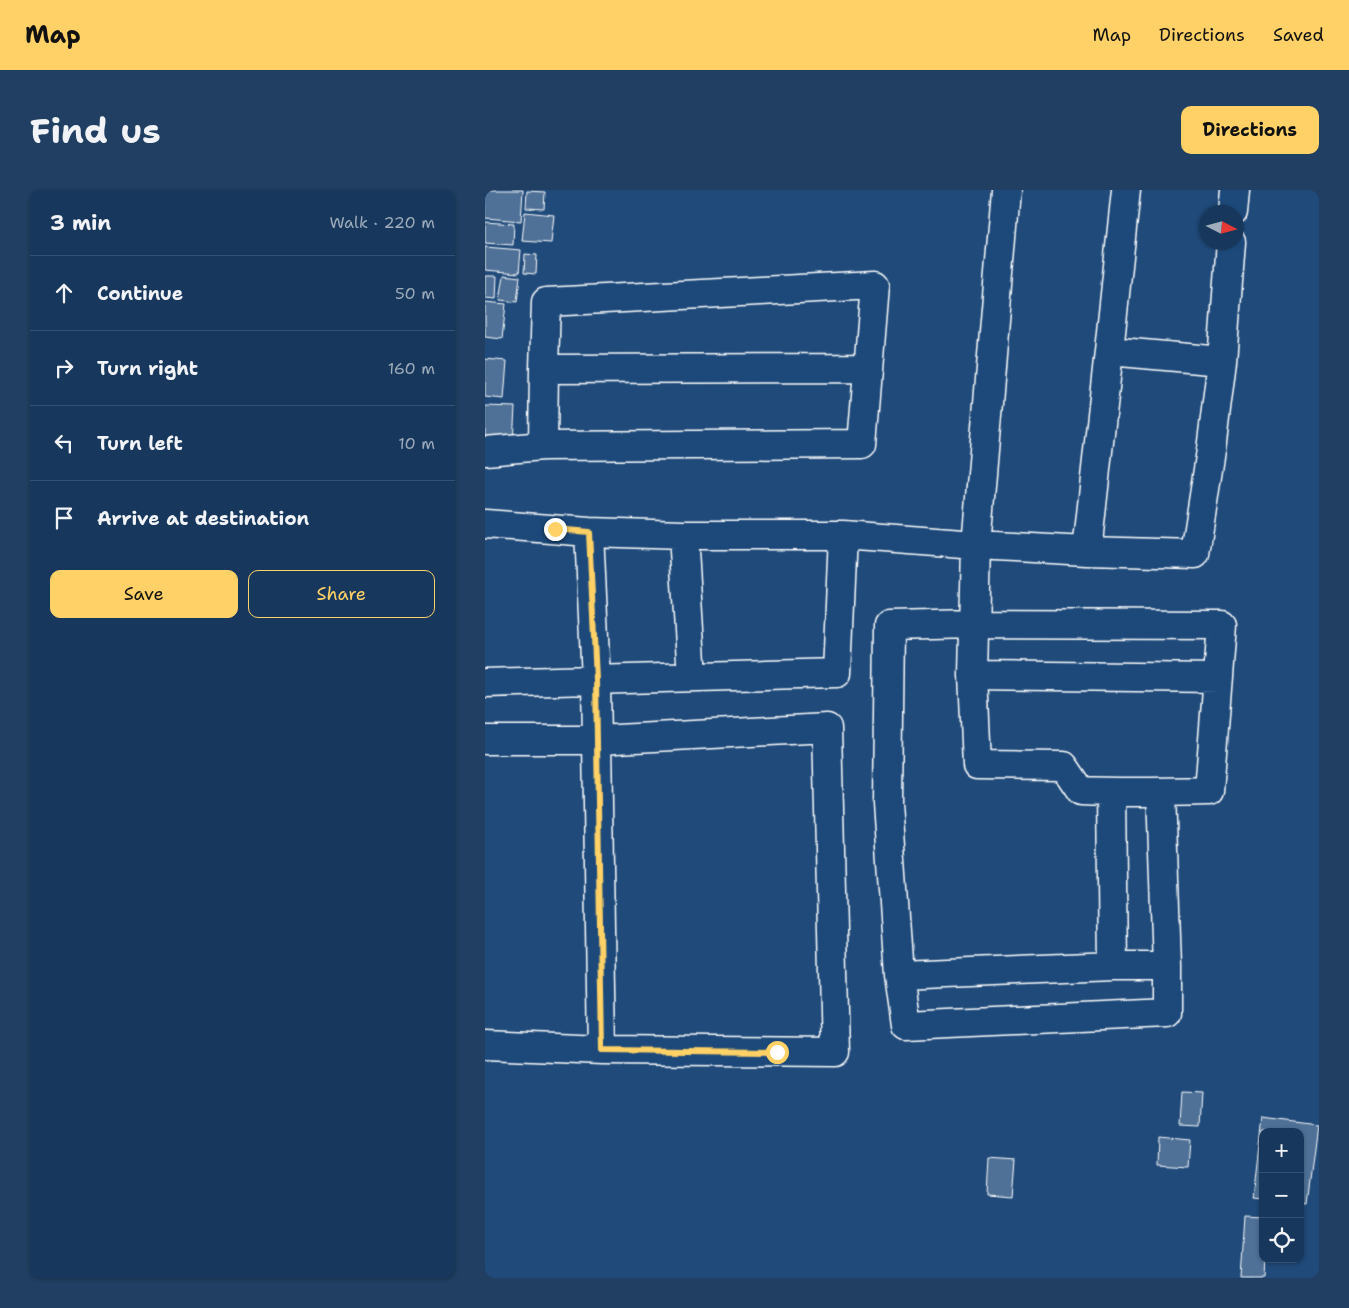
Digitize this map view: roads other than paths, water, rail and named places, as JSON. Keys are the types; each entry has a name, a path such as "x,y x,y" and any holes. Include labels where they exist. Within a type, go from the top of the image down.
{"street":[{"path":"1006,190 976,545 975,624 973,675 977,765 1064,766 1081,792 1209,791 1222,626 975,624 889,626 887,803 899,975 906,1025 1167,1014 1161,792"},
{"path":"1087,551 1125,190"},
{"path":"1234,205 1235,190"},
{"path":"485,524 589,532 683,535 843,535 1087,551 1195,554 1222,362 1230,250"},
{"path":"485,451 543,446 863,444 875,285 546,302 543,369 543,446"},
{"path":"1109,351 1222,362"},
{"path":"543,369 868,368"},
{"path":"589,532 596,680 602,1050"},
{"path":"683,535 692,677"},
{"path":"485,683 837,673 843,535"},
{"path":"973,675 1218,678"},
{"path":"485,740 597,740 827,728 835,1052 602,1050 485,1045"},
{"path":"1111,793 1113,966"},
{"path":"899,975 1113,966 1167,966"}]}
